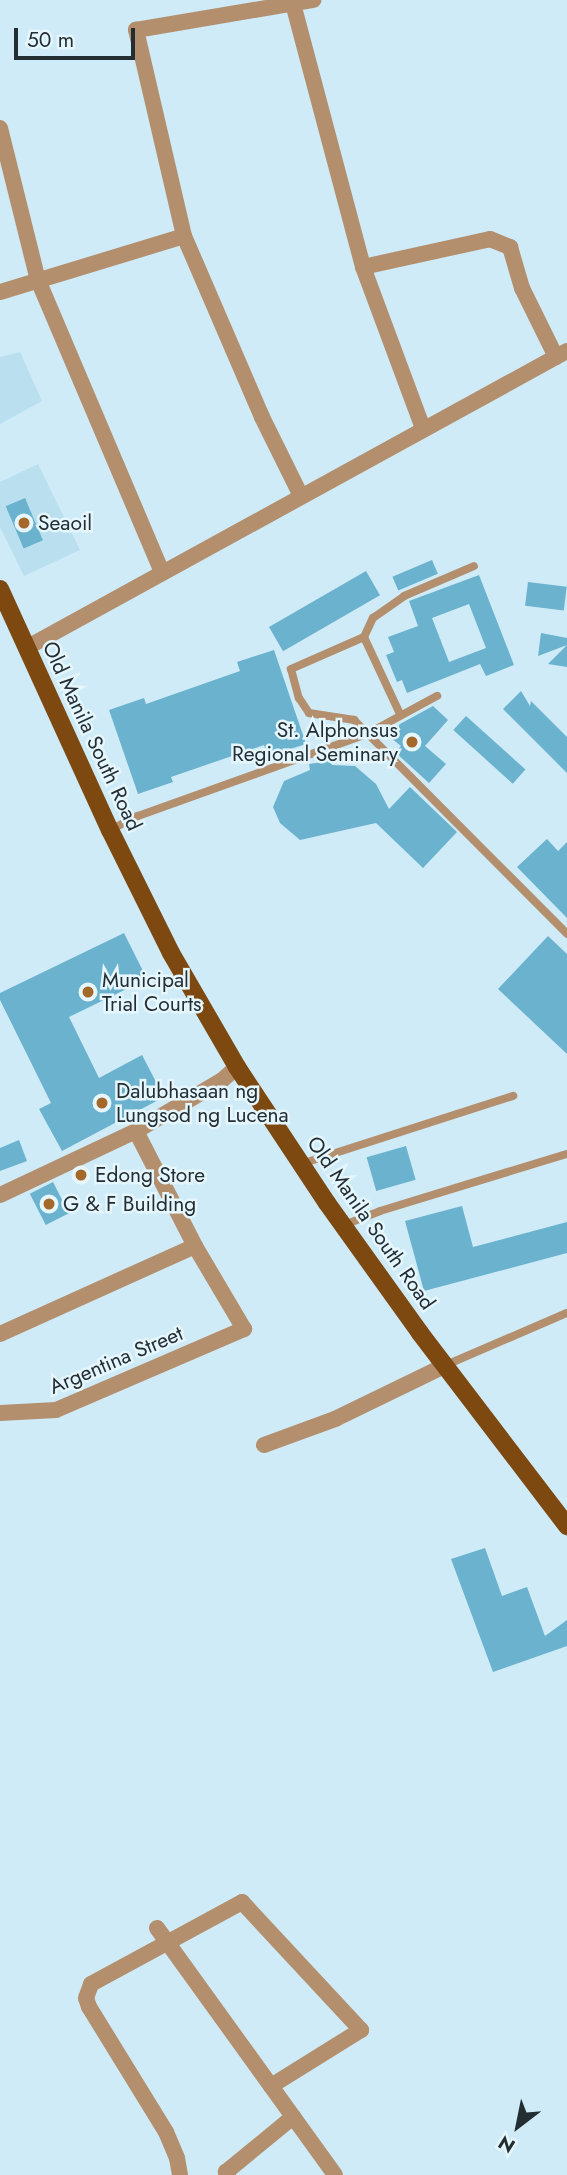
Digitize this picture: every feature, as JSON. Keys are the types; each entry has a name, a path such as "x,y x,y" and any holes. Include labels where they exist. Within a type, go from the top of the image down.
{"main road":[{"name":"Old Manila South Road","path":"0,589 110,831 171,953 237,1067 344,1226 567,1526"}],"street":[{"path":"301,496 262,417 184,236 136,30 313,0"},
{"path":"293,2 363,267 423,428"},
{"path":"0,128 38,281 162,572"},
{"path":"0,292 184,236"},
{"path":"26,648 561,354 522,288 510,247 490,239 363,267"},
{"path":"0,1195 136,1131 221,1081 237,1067"},
{"path":"0,1334 195,1245 136,1131"},
{"name":"Argentina Street","path":"0,1413 56,1410 244,1329 195,1245"},
{"path":"264,1445 335,1419 446,1365"},
{"path":"180,2175 177,2158 166,2132 86,1998 91,1984 242,1902 361,2031 271,2086"},
{"path":"157,1928 335,2175"},
{"path":"228,2175 226,2172 293,2117"}],"lane":[{"path":"474,566 404,596 373,618 364,637 291,669 299,698 309,713 354,720 567,934"},
{"path":"364,637 400,714"},
{"path":"110,831 138,816 367,734 437,696"},
{"path":"300,1164 513,1097"},
{"path":"344,1226 380,1211 567,1154"},
{"path":"446,1365 567,1313"}],"shaded area":[{"path":"20,352 42,401 0,424 0,357"},
{"path":"38,464 80,550 24,576 0,527 0,482"}],"building":[{"name":"Seaoil","path":"25,498 43,540 24,549 6,506"},
{"path":"432,560 438,574 398,591 392,577"},
{"path":"366,571 380,595 283,651 269,627"},
{"path":"479,575 514,665 486,676 480,664 407,693 402,680 397,682 386,655 394,652 388,637 418,626 409,601","holes":["469,604 486,648 449,662 432,618"]},
{"path":"528,582 567,587 564,611 525,606"},
{"path":"541,633 567,638 567,645 538,656"},
{"path":"567,645 567,667 548,664"},
{"path":"274,650 306,744 268,756 264,745 171,777 173,782 138,794 109,710 144,698 146,704 240,671 237,662"},
{"path":"521,691 530,706 531,701 567,737 567,773 503,709"},
{"path":"433,706 448,720 425,746 446,764 429,783 395,752 401,746 391,738 400,724"},
{"path":"466,716 525,770 513,784 453,730"},
{"path":"330,761 332,765 355,766 376,784 389,809 410,787 457,832 423,868 376,823 300,840 280,823 273,807 284,781 310,770 309,764"},
{"path":"547,839 558,851 567,842 567,918 517,867"},
{"path":"124,933 147,979 69,1017 99,1078 142,1055 164,1097 62,1151 39,1109 51,1103 0,1000 0,993"},
{"path":"548,936 567,954 567,1054 498,989"},
{"path":"19,1140 27,1161 0,1171 0,1148"},
{"path":"406,1146 416,1180 376,1191 367,1157"},
{"name":"G & F Building","path":"53,1182 69,1213 46,1225 30,1194"},
{"path":"462,1206 473,1247 567,1222 567,1253 424,1291 405,1221"},
{"path":"485,1548 502,1596 527,1587 545,1636 567,1620 567,1646 493,1672 451,1559"}],"place":[{"name":"Seaoil","path":"24,523"},
{"name":"St. Alphonsus Regional Seminary","path":"412,742"},
{"name":"Municipal Trial Courts","path":"88,992"},
{"name":"Dalubhasaan ng Lungsod ng Lucena","path":"102,1103"},
{"name":"Edong Store","path":"81,1175"},
{"name":"G & F Building","path":"49,1204"}]}
